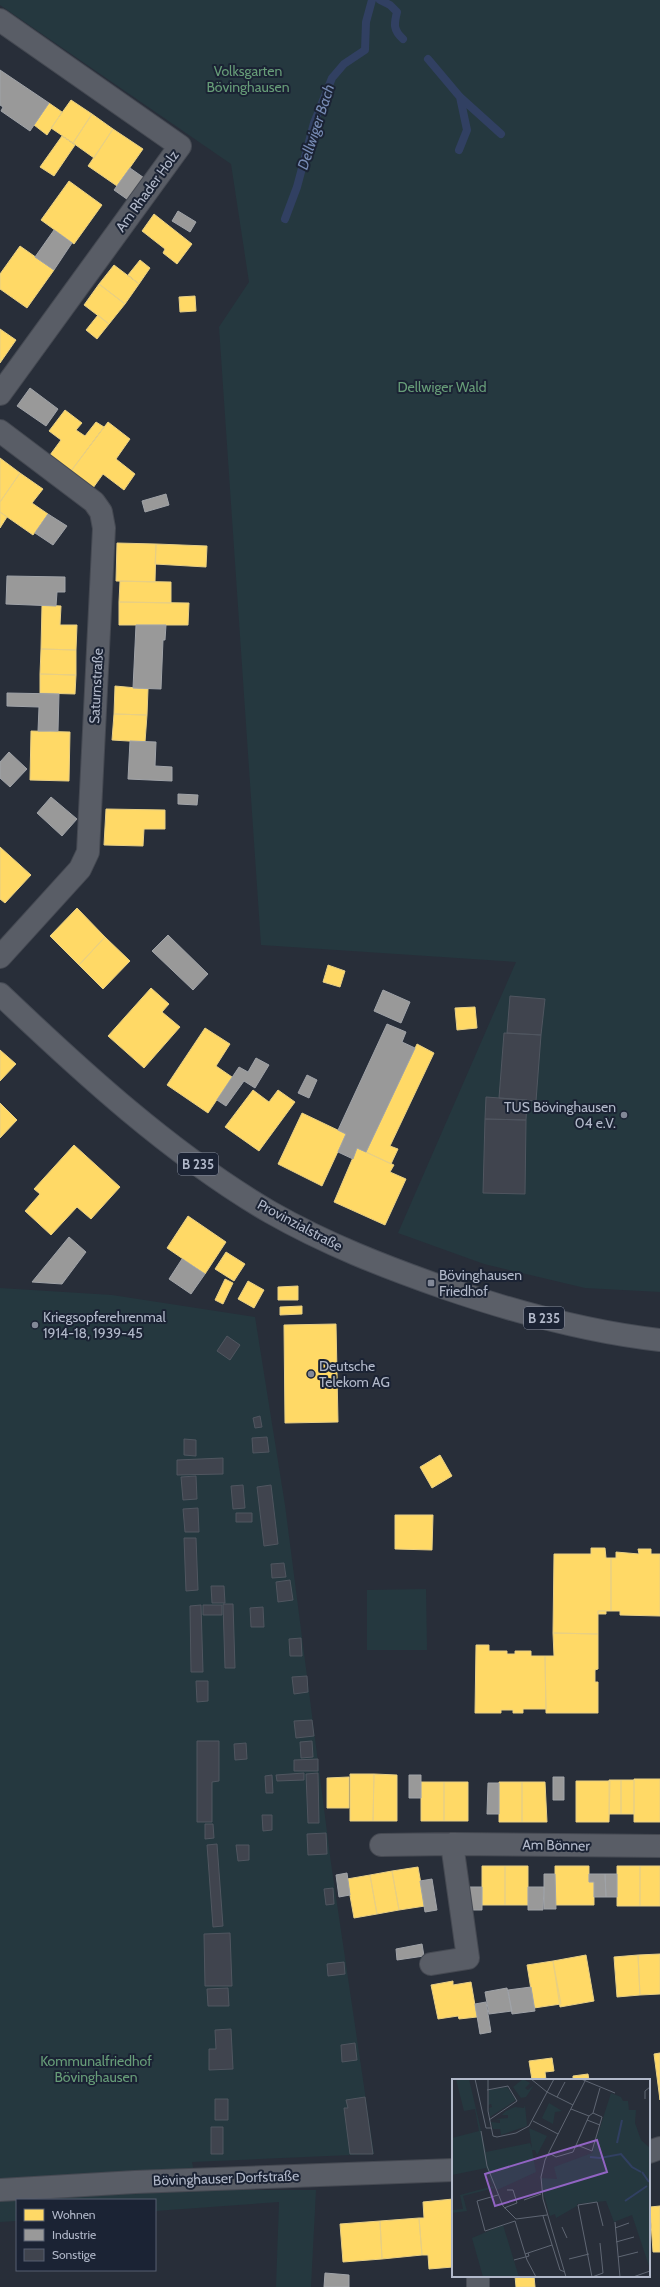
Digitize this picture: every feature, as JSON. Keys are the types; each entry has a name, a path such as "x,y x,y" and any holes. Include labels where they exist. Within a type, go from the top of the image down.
{"main road":[{"name":"Provinzialstraße","path":"0,994 89,1077 193,1160 287,1220 382,1266 532,1316 593,1329 660,1340"}],"street":[{"name":"Am Rhader Holz","path":"0,20 180,146 0,394"},
{"name":"Saturnstraße","path":"0,432 94,502 101,512 104,528 88,852 80,869 0,957"},
{"name":"Am Bönner","path":"381,1845 452,1844 660,1846"},
{"path":"431,1964 468,1958 452,1844"},
{"path":"650,2152 660,2148"},
{"name":"Bövinghauser Dorfstraße","path":"0,2190 206,2179 452,2170"}],"green space":[{"name":"Dellwiger Wald","path":"0,0 660,0 660,1292 585,1288 484,1264 398,1233 516,962 261,945 219,327 249,282 231,164 0,5"},
{"name":"Kommunalfriedhof Bövinghausen","path":"0,1288 112,1295 255,1317 285,1505 331,1863 374,2154 192,2162 197,2190 316,2190 311,2287 276,2287 279,2202 156,2211 156,2199 16,2199 16,2221 0,2222"},
{"path":"426,1589 427,1650 367,1650 367,1590"}],"building: Wohnen":[{"path":"71,100 92,114 73,143 51,128"},
{"path":"49,103 62,112 47,135 34,125"},
{"path":"92,114 113,129 94,158 73,143"},
{"path":"113,129 143,149 117,186 88,166"},
{"path":"62,136 75,145 54,176 40,167"},
{"path":"69,181 102,205 74,244 41,220"},
{"path":"154,214 192,244 177,264 163,253 165,249 142,231"},
{"path":"20,246 54,270 27,308 0,289 0,274"},
{"path":"140,260 150,268 139,284 128,275"},
{"path":"114,265 139,284 125,304 99,284"},
{"path":"99,284 125,304 109,324 84,305"},
{"path":"195,296 196,311 180,312 179,297"},
{"path":"98,315 109,324 97,339 86,330"},
{"path":"0,329 16,340 0,363"},
{"path":"65,410 82,423 76,430 85,436 96,422 104,427 71,471 50,455 61,440 49,431"},
{"path":"108,422 130,439 116,459 135,474 124,490 103,474 93,488 71,471"},
{"path":"0,458 20,473 0,502"},
{"path":"20,473 43,489 32,503 48,514 33,535 0,512 0,502"},
{"path":"0,512 7,517 0,528"},
{"path":"117,543 156,544 155,582 116,581"},
{"path":"156,544 207,546 206,567 155,564"},
{"path":"120,581 171,582 171,603 119,602"},
{"path":"119,602 189,603 188,625 119,625"},
{"path":"42,605 61,606 60,625 77,625 76,650 41,649"},
{"path":"41,649 76,650 76,675 40,674"},
{"path":"40,674 76,675 75,694 40,693"},
{"path":"115,686 148,689 147,715 114,714"},
{"path":"114,714 147,715 145,742 112,740"},
{"path":"31,731 70,732 69,781 30,780"},
{"path":"106,809 165,810 165,829 144,829 143,846 104,845"},
{"path":"0,847 31,875 5,903 0,899"},
{"path":"77,908 105,937 79,965 50,936"},
{"path":"105,937 130,961 103,989 79,965"},
{"path":"328,965 345,971 340,987 323,982"},
{"path":"151,988 169,1004 162,1012 180,1027 144,1068 108,1036"},
{"path":"475,1007 477,1028 457,1030 455,1008"},
{"path":"205,1028 230,1044 216,1066 232,1077 208,1113 167,1085"},
{"path":"417,1044 434,1053 390,1146 398,1149 391,1164 366,1152"},
{"path":"0,1050 16,1064 0,1081"},
{"path":"253,1090 269,1102 278,1090 295,1102 259,1151 225,1127"},
{"path":"0,1103 17,1120 0,1138"},
{"path":"302,1113 346,1134 322,1186 278,1164"},
{"path":"74,1145 120,1187 91,1219 77,1207 51,1235 25,1211 40,1194 34,1189"},
{"path":"357,1148 394,1165 390,1172 406,1179 385,1225 334,1202"},
{"path":"188,1216 226,1242 205,1274 167,1248"},
{"path":"226,1252 245,1264 234,1281 215,1269"},
{"path":"225,1279 233,1283 223,1304 215,1300"},
{"path":"248,1281 264,1290 254,1308 238,1299"},
{"path":"298,1286 298,1300 278,1300 278,1287"},
{"path":"302,1306 302,1314 280,1315 280,1307"},
{"name":"Deutsche Telekom AG","path":"336,1324 338,1422 285,1423 284,1325"},
{"path":"440,1455 452,1476 432,1488 420,1467"},
{"path":"395,1515 433,1515 432,1550 395,1549"},
{"path":"591,1548 605,1548 606,1558 611,1558 611,1611 598,1611 598,1634 553,1633 554,1554 591,1554"},
{"path":"638,1549 651,1549 651,1554 660,1554 660,1616 620,1615 620,1611 611,1611 611,1558 616,1558 616,1552 639,1554"},
{"path":"598,1611 606,1611 606,1614 598,1614"},
{"path":"553,1633 598,1634 598,1669 595,1670 595,1682 598,1682 598,1713 546,1713 545,1656 554,1656"},
{"path":"476,1645 489,1645 489,1651 507,1651 507,1654 515,1654 515,1651 531,1651 531,1656 545,1656 546,1709 523,1709 523,1713 513,1713 513,1710 501,1710 501,1713 475,1713"},
{"path":"350,1774 374,1774 373,1821 350,1821"},
{"path":"374,1774 397,1775 397,1821 373,1821"},
{"path":"349,1777 349,1808 327,1808 327,1778"},
{"path":"634,1779 660,1779 660,1822 634,1822"},
{"path":"609,1780 621,1780 621,1814 609,1814"},
{"path":"621,1780 634,1780 634,1814 621,1814"},
{"path":"576,1781 610,1781 609,1822 576,1822"},
{"path":"421,1782 444,1782 444,1821 421,1821"},
{"path":"444,1782 468,1782 468,1821 444,1821"},
{"path":"499,1782 522,1782 522,1822 499,1822"},
{"path":"522,1782 545,1782 547,1822 522,1822"},
{"path":"482,1866 505,1866 505,1905 482,1905"},
{"path":"505,1866 528,1866 528,1905 505,1905"},
{"path":"555,1866 589,1866 589,1882 594,1882 594,1905 555,1905"},
{"path":"617,1866 640,1866 640,1906 617,1906"},
{"path":"640,1866 660,1866 660,1906 640,1906"},
{"path":"418,1867 425,1906 399,1910 392,1871"},
{"path":"392,1871 399,1910 377,1914 370,1875"},
{"path":"370,1875 377,1914 354,1918 347,1879"},
{"path":"660,1954 660,1994 640,1995 638,1955"},
{"path":"586,1955 594,2001 560,2007 553,1961"},
{"path":"638,1955 640,1995 617,1997 614,1957"},
{"path":"553,1961 561,2004 534,2008 527,1965"},
{"path":"453,1981 453,1985 471,1982 477,2017 459,2019 458,2016 438,2019 431,1985"},
{"path":"660,2053 660,2100 654,2054"},
{"path":"552,2058 554,2071 545,2072 546,2079 532,2079 529,2061"},
{"path":"588,2074 589,2079 573,2079 573,2076"},
{"path":"452,2199 452,2267 429,2269 428,2255 422,2255 419,2218 424,2218 423,2202"},
{"path":"660,2206 660,2252 653,2252 650,2207"},
{"path":"419,2218 422,2255 382,2259 380,2221"},
{"path":"380,2221 382,2259 343,2262 340,2224"},
{"path":"515,2277 534,2277 535,2287 516,2287"}],"building: Industrie":[{"path":"0,70 49,103 30,131 1,111 3,107 0,105"},
{"path":"130,168 147,180 131,202 114,190"},
{"path":"178,211 196,222 190,232 172,221"},
{"path":"54,230 72,243 54,270 35,257"},
{"path":"30,388 58,409 46,426 17,406"},
{"path":"166,494 169,505 145,512 142,501"},
{"path":"48,514 67,526 53,545 35,533"},
{"path":"7,576 65,577 65,592 57,592 56,606 6,604"},
{"path":"136,625 166,625 165,640 163,640 161,689 133,688"},
{"path":"7,693 59,694 58,731 38,731 39,707 7,706"},
{"path":"130,741 156,742 155,766 172,767 172,781 128,779"},
{"path":"9,752 27,769 10,787 0,778 0,762"},
{"path":"178,794 198,795 197,805 178,804"},
{"path":"51,797 77,819 62,836 37,813"},
{"path":"168,935 208,974 193,990 152,951"},
{"path":"383,990 410,1002 401,1023 374,1011"},
{"path":"387,1024 406,1032 402,1042 415,1048 366,1152 357,1148 353,1159 338,1152 346,1134 338,1130"},
{"path":"256,1058 269,1065 255,1088 244,1081 226,1106 217,1100 239,1067 248,1072"},
{"path":"307,1075 317,1080 309,1098 298,1093"},
{"path":"69,1237 86,1252 62,1284 32,1282"},
{"path":"182,1259 205,1274 191,1294 169,1279"},
{"path":"409,1775 421,1775 421,1798 409,1798"},
{"path":"553,1777 564,1777 564,1800 553,1800"},
{"path":"488,1783 499,1783 499,1814 487,1814"},
{"path":"347,1873 350,1895 339,1897 336,1875"},
{"path":"544,1874 555,1874 556,1909 544,1909"},
{"path":"589,1874 605,1874 606,1897 594,1897 594,1882 589,1882"},
{"path":"605,1874 617,1874 617,1897 606,1897"},
{"path":"432,1879 437,1910 425,1912 420,1881"},
{"path":"465,1887 482,1887 482,1910 468,1910"},
{"path":"528,1887 544,1887 543,1910 528,1910"},
{"path":"422,1944 424,1956 397,1960 396,1949"},
{"path":"531,1987 535,2011 512,2014 508,1990"},
{"path":"507,1988 512,2011 489,2014 485,1992"},
{"path":"486,2002 491,2032 480,2034 475,2004"},
{"path":"325,2273 349,2275 349,2287 324,2287"}],"building: Sonstige":[{"path":"510,996 545,999 541,1035 507,1033"},
{"path":"504,1033 541,1035 536,1101 499,1098"},
{"path":"486,1097 527,1100 526,1120 485,1119"},
{"path":"485,1119 526,1120 525,1194 483,1193"},
{"path":"227,1336 240,1345 230,1360 217,1351"},
{"path":"260,1416 262,1427 255,1428 253,1418"},
{"path":"267,1437 269,1452 253,1453 252,1438"},
{"path":"184,1439 196,1440 196,1456 184,1455"},
{"path":"223,1458 223,1474 177,1475 177,1460"},
{"path":"196,1476 197,1499 183,1500 181,1477"},
{"path":"243,1485 245,1508 233,1509 231,1486"},
{"path":"271,1485 278,1544 264,1546 257,1487"},
{"path":"198,1508 199,1532 185,1532 183,1509"},
{"path":"236,1513 252,1513 252,1522 236,1522"},
{"path":"184,1538 196,1538 198,1590 186,1591"},
{"path":"284,1563 286,1577 272,1578 271,1564"},
{"path":"290,1580 293,1600 278,1602 276,1582"},
{"path":"211,1586 224,1586 225,1603 212,1603"},
{"path":"223,1604 233,1604 235,1668 225,1668"},
{"path":"201,1605 203,1672 191,1672 190,1606"},
{"path":"203,1605 222,1605 222,1615 203,1615"},
{"path":"263,1607 264,1627 251,1627 250,1608"},
{"path":"301,1638 302,1656 290,1656 289,1639"},
{"path":"307,1676 308,1692 294,1694 292,1677"},
{"path":"196,1681 208,1681 208,1701 197,1702"},
{"path":"312,1720 314,1736 296,1738 294,1721"},
{"path":"197,1741 219,1741 219,1781 212,1782 212,1822 197,1822"},
{"path":"312,1741 313,1757 301,1758 300,1742"},
{"path":"246,1743 247,1759 235,1760 234,1744"},
{"path":"318,1759 318,1771 294,1771 294,1760"},
{"path":"304,1773 304,1780 277,1781 276,1775"},
{"path":"318,1773 319,1823 308,1823 306,1774"},
{"path":"272,1775 273,1793 266,1793 265,1776"},
{"path":"262,1815 272,1815 272,1830 263,1831"},
{"path":"205,1824 213,1824 214,1838 205,1839"},
{"path":"326,1833 327,1854 308,1855 307,1834"},
{"path":"217,1844 223,1926 213,1927 207,1845"},
{"path":"236,1845 249,1845 249,1860 238,1861"},
{"path":"333,1888 334,1904 326,1905 324,1889"},
{"path":"230,1933 232,1986 205,1986 204,1934"},
{"path":"344,1962 345,1974 328,1976 327,1964"},
{"path":"228,1988 229,2006 208,2006 207,1989"},
{"path":"231,2029 233,2069 209,2070 209,2049 216,2049 215,2030"},
{"path":"355,2043 357,2060 342,2062 341,2045"},
{"path":"365,2097 373,2154 350,2154 344,2108 348,2108 346,2100"},
{"path":"215,2099 228,2099 228,2120 215,2120"},
{"path":"211,2127 223,2127 223,2154 211,2154"}],"waterway":[{"name":"Dellwiger Bach","path":"285,219 297,187 314,123 332,78 344,64 365,50 366,22 372,0"},
{"path":"380,0 390,5 397,12 395,27 397,33 403,39"},
{"path":"428,59 460,97 501,134"},
{"path":"459,150 467,130 460,97"}],"place":[{"name":"TUS Bövinghausen 04 e.V.","path":"624,1115"},
{"name":"Bövinghausen Friedhof","path":"431,1283"},
{"name":"Kriegsopferehrenmal 1914-18, 1939-45","path":"35,1325"},
{"name":"Deutsche Telekom AG","path":"311,1374"}],"park label":[{"name":"Volksgarten Bövinghausen","path":"248,80"}]}
